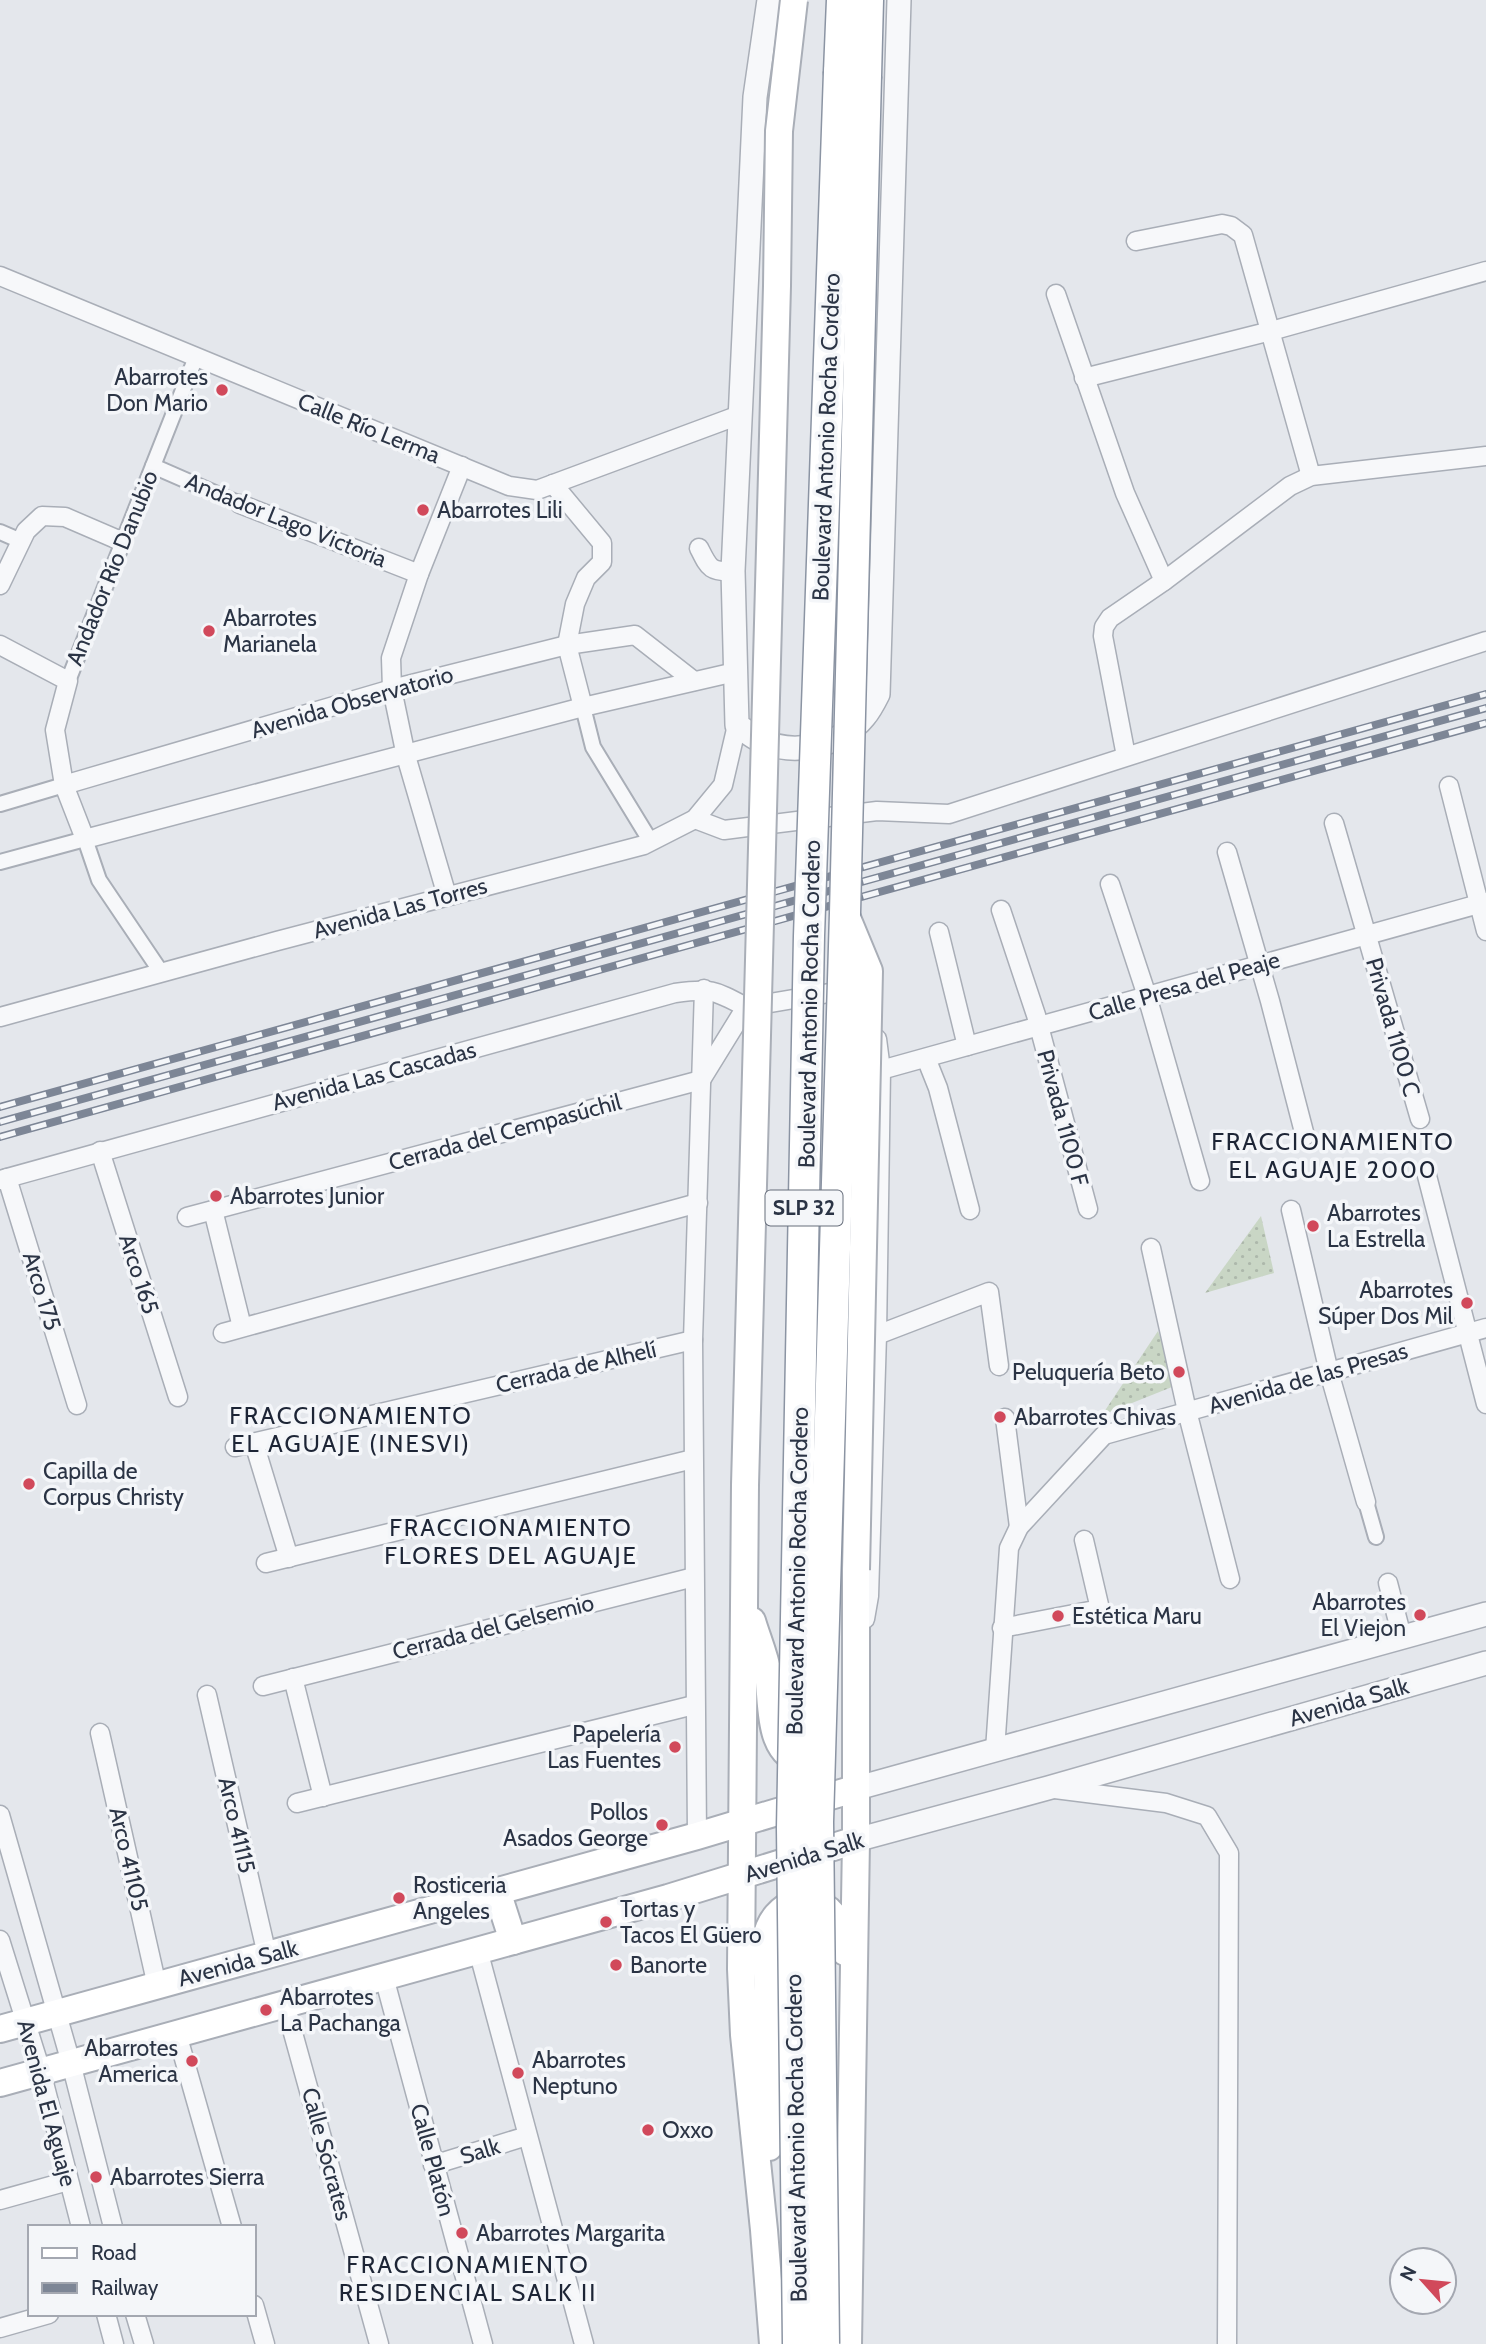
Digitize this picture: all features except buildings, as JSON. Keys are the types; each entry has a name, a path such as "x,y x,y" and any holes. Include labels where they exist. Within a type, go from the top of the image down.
{"highway":[{"name":"Boulevard Antonio Rocha Cordero","path":"824,2344 818,1822 845,913 852,74 842,0"},
{"name":"Boulevard Antonio Rocha Cordero","path":"798,2344 792,1828 809,936 852,74 868,0"}],"main road":[{"path":"769,2338 764,2230 744,2035 741,1969 744,1595 779,131 794,0"},
{"path":"845,913 869,971 856,1570 856,1840 848,2344"},
{"path":"744,1595 767,1671 774,1729 778,1742 787,1754 799,1762 814,1765 828,1763 840,1755 855,1710"},
{"name":"Avenida Salk","path":"0,2029 742,1824 854,1789"},
{"name":"Avenida Salk","path":"0,2082 742,1877 856,1840"},
{"path":"497,1891 513,1941"},
{"path":"764,2230 771,2110 766,1939 768,1928 780,1910 800,1902 822,1906 831,1913 842,1932 853,2009"}],"street":[{"path":"769,0 755,97 733,571 735,672 737,725 761,741 788,748 816,747 842,736 863,718 878,694 899,0"},
{"path":"1136,240 1222,224 1231,226 1243,235 1311,476"},
{"path":"1084,378 1270,331 1486,271"},
{"name":"Calle Río Lerma","path":"0,276 509,486 537,490 742,414"},
{"path":"1056,294 1125,493 1164,581"},
{"name":"Andador Río Danubio","path":"85,839 64,785 55,730 68,681 196,357"},
{"path":"1126,756 1103,636 1104,627 1110,618 1290,486 1311,476 1486,456"},
{"name":"Andador Lago Victoria","path":"153,466 419,574"},
{"path":"447,895 407,755 392,689 391,658 419,574 462,466"},
{"path":"553,484 603,543 602,562 586,578 575,604 567,645 593,747 651,842"},
{"path":"0,585 26,531 41,516 65,517 123,542"},
{"path":"0,532 21,541"},
{"path":"699,548 710,568 718,572 733,571"},
{"name":"Avenida Observatorio","path":"0,804 392,689 567,645 635,635 694,681"},
{"path":"695,819 724,830 877,811 949,814 1486,641"},
{"path":"4,651 68,681"},
{"path":"0,862 583,707 735,672"},
{"name":"Avenida Las Torres","path":"0,1017 651,842 695,819 723,785 737,725"},
{"path":"1449,786 1482,903 1486,931"},
{"name":"Privada 1100 C","path":"1334,823 1420,1119"},
{"path":"85,839 100,880 161,972"},
{"path":"1227,852 1305,1136"},
{"path":"1110,884 1147,996 1200,1181"},
{"name":"Calle Presa del Peaje","path":"881,1070 1482,903"},
{"name":"Privada 1100 F","path":"1001,910 1039,1026 1088,1209"},
{"path":"939,932 967,1046"},
{"path":"696,1836 693,1339 704,989 722,994 746,1007 840,993 860,1002 876,1023 881,1070 869,1596 855,1668"},
{"name":"Avenida Las Cascadas","path":"4,1179 675,993 704,989"},
{"path":"701,1080 746,1007"},
{"path":"926,1058 938,1088 970,1210"},
{"name":"Cerrada del Cempasúchil","path":"187,1217 701,1080"},
{"name":"Arco 165","path":"100,1152 178,1397"},
{"path":"1426,1172 1486,1404"},
{"name":"Arco 175","path":"4,1179 77,1405"},
{"path":"223,1333 698,1203"},
{"path":"213,1210 242,1327"},
{"path":"1291,1210 1329,1372 1376,1537"},
{"path":"1151,1248 1187,1411 1230,1579"},
{"path":"877,1335 989,1292 999,1366"},
{"name":"Avenida de las Presas","path":"995,1750 1009,1548 1018,1527 1104,1435 1486,1328"},
{"name":"Cerrada de Alhelí","path":"235,1447 693,1339"},
{"path":"1005,1418 1018,1527"},
{"path":"254,1443 289,1558"},
{"path":"266,1563 693,1459"},
{"path":"1002,1628 1100,1609 1084,1540"},
{"name":"Cerrada del Gelsemio","path":"263,1686 694,1577"},
{"path":"1388,1583 1402,1637"},
{"name":"Avenida Salk","path":"854,1789 1486,1614"},
{"name":"Avenida Salk","path":"856,1840 1486,1663"},
{"path":"293,1678 323,1797"},
{"name":"Arco 41115","path":"207,1695 267,1955"},
{"path":"297,1803 694,1705"},
{"name":"Arco 41105","path":"100,1733 158,1986"},
{"path":"1048,1788 1166,1803 1207,1816 1230,1853 1227,2344"},
{"name":"Avenida El Aguaje","path":"0,1815 71,2063 112,2225"},
{"name":"Avenida El Aguaje","path":"0,1940 41,2071 80,2225"},
{"path":"478,1950 584,2344"},
{"name":"Calle Platón","path":"384,1977 483,2344"},
{"name":"Calle Sócrates","path":"285,2004 379,2344"},
{"path":"177,2034 231,2225"},
{"name":"Salk","path":"433,2165 527,2136"},
{"path":"0,2200 68,2181"},
{"path":"256,2312 265,2344"},
{"path":"0,2328 41,2316"},
{"path":"107,2316 114,2344"},
{"path":"136,2316 144,2344"}],"green space":[{"path":"1261,1216 1274,1273 1205,1293"},
{"path":"1158,1331 1177,1385 1102,1415"}],"railway":[{"path":"0,1107 1486,694"},
{"path":"0,1122 1486,708"},
{"path":"0,1137 1486,723"}],"place":[{"name":"Abarrotes Don Mario","path":"222,390"},
{"name":"Abarrotes Lili","path":"423,510"},
{"name":"Abarrotes Marianela","path":"209,631"},
{"name":"Abarrotes Junior","path":"216,1196"},
{"name":"Abarrotes La Estrella","path":"1313,1226"},
{"name":"Abarrotes Súper Dos Mil","path":"1467,1303"},
{"name":"Peluquería Beto","path":"1179,1372"},
{"name":"Abarrotes Chivas","path":"1000,1417"},
{"name":"Capilla de Corpus Christy","path":"29,1484"},
{"name":"Abarrotes El Viejon","path":"1420,1615"},
{"name":"Estética Maru","path":"1058,1616"},
{"name":"Papelería Las Fuentes","path":"675,1747"},
{"name":"Pollos Asados George","path":"662,1825"},
{"name":"Rosticeria Angeles","path":"399,1898"},
{"name":"Tortas y Tacos El Güero","path":"606,1922"},
{"name":"Banorte","path":"616,1965"},
{"name":"Abarrotes La Pachanga","path":"266,2010"},
{"name":"Abarrotes America","path":"192,2061"},
{"name":"Abarrotes Neptuno","path":"518,2073"},
{"name":"Oxxo","path":"648,2130"},
{"name":"Abarrotes Sierra","path":"96,2177"},
{"name":"Abarrotes Margarita","path":"462,2233"}],"district":[{"name":"FRACCIONAMIENTO EL AGUAJE 2000","path":"1333,1156"},
{"name":"FRACCIONAMIENTO EL AGUAJE (INESVI)","path":"351,1430"},
{"name":"FRACCIONAMIENTO FLORES DEL AGUAJE","path":"511,1542"},
{"name":"FRACCIONAMIENTO RESIDENCIAL SALK II","path":"468,2279"}]}
